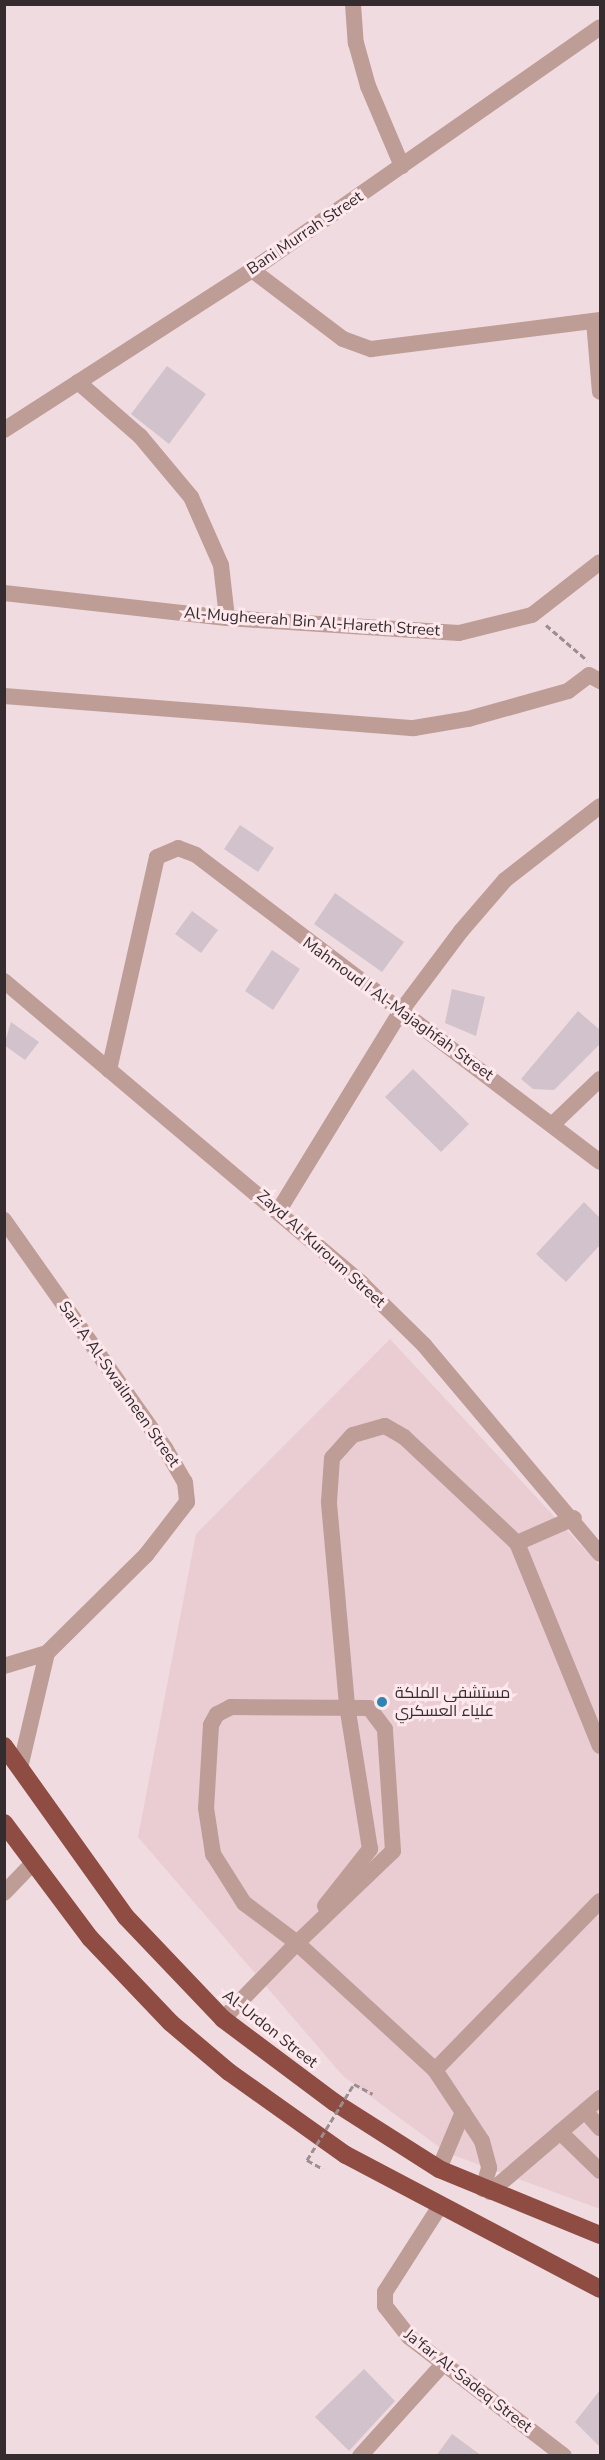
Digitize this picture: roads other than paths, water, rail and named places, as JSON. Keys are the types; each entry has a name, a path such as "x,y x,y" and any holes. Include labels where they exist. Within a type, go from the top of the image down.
{"highway":[{"name":"Al-Urdon Street","path":"4,1746 126,1917 223,2019 334,2102 440,2169 600,2235"},
{"path":"4,1822 90,1938 171,2023 283,2112 440,2206 600,2289"}],"street":[{"path":"353,4 356,43 368,86 402,166"},
{"name":"Bani Murrah Street","path":"4,430 252,270 600,27"},
{"path":"252,270 343,339 371,349 597,320 600,392"},
{"path":"78,382 140,436 191,497 220,565 227,618"},
{"name":"Al-Mugheerah Bin Al-Hareth Street","path":"4,593 227,618 459,633 532,615 600,562"},
{"path":"4,696 414,728 468,720 568,691 595,678"},
{"path":"279,1210 401,1011 505,880 600,806"},
{"name":"Mahmoud I Al-Majaghfah Street","path":"109,1070 157,857 178,848 196,855 553,1124 600,1162"},
{"name":"Zayd Al-Kuroum Street","path":"4,981 279,1210 424,1345 574,1518 600,1554"},
{"path":"553,1124 600,1079"},
{"name":"Sari A Al-Swailmeen Street","path":"4,1220 165,1448 187,1492 187,1502 146,1555 47,1653 4,1665"},
{"path":"297,1943 370,1850 346,1705 329,1502 332,1458 343,1443 370,1427 394,1432 466,1490 517,1543 600,1746"},
{"path":"517,1543 574,1518"},
{"path":"20,1768 47,1653"},
{"path":"223,2019 297,1943 375,1872 396,1839 382,1719 369,1708 346,1705 231,1707 218,1713 212,1725 206,1808 213,1854 244,1903 297,1943 435,2070 463,2112 487,2155 487,2190"},
{"path":"4,1893 33,1863"},
{"path":"435,2070 600,1901"},
{"path":"487,2190 600,2098"},
{"path":"585,2111 600,2128"},
{"path":"440,2169 463,2112"},
{"path":"561,2132 600,2171"},
{"name":"Ja'far Al-Sadeq Street","path":"440,2206 385,2292 384,2306 393,2322 443,2364 564,2456"},
{"path":"360,2456 443,2364"}],"place":[{"name":"مستشفى الملكة علياء العسكري","path":"382,1702"}]}
